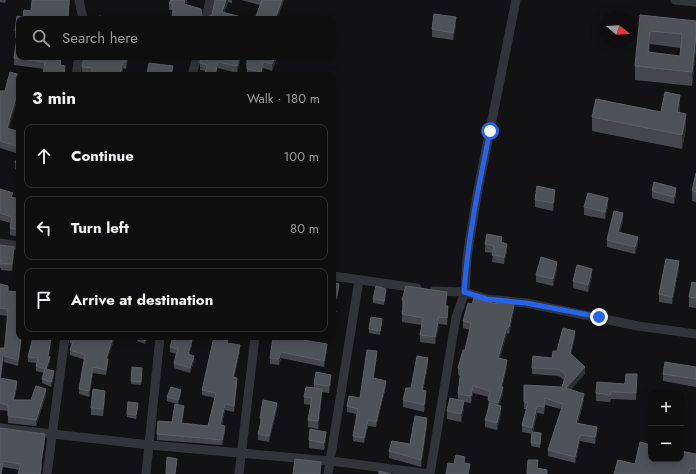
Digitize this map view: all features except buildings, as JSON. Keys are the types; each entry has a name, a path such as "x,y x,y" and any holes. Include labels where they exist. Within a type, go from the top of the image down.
{"street":[{"path":"80,0 83,16"},
{"path":"207,16 210,0"},
{"path":"0,428 150,445 331,461 430,474 456,317 464,292 467,257 477,195 516,0"},
{"path":"675,0 696,2"},
{"path":"77,72 79,60"},
{"path":"193,72 196,60"},
{"path":"0,243 16,246"},
{"path":"336,276 435,291 464,292 487,299 526,303 638,326 696,334"},
{"path":"328,474 358,280"},
{"path":"47,474 65,340"},
{"path":"146,474 160,340"},
{"path":"239,474 255,340"}],"route":[{"path":"490,131 477,195 467,257 464,292 487,299 526,303 563,312 599,317"}]}
